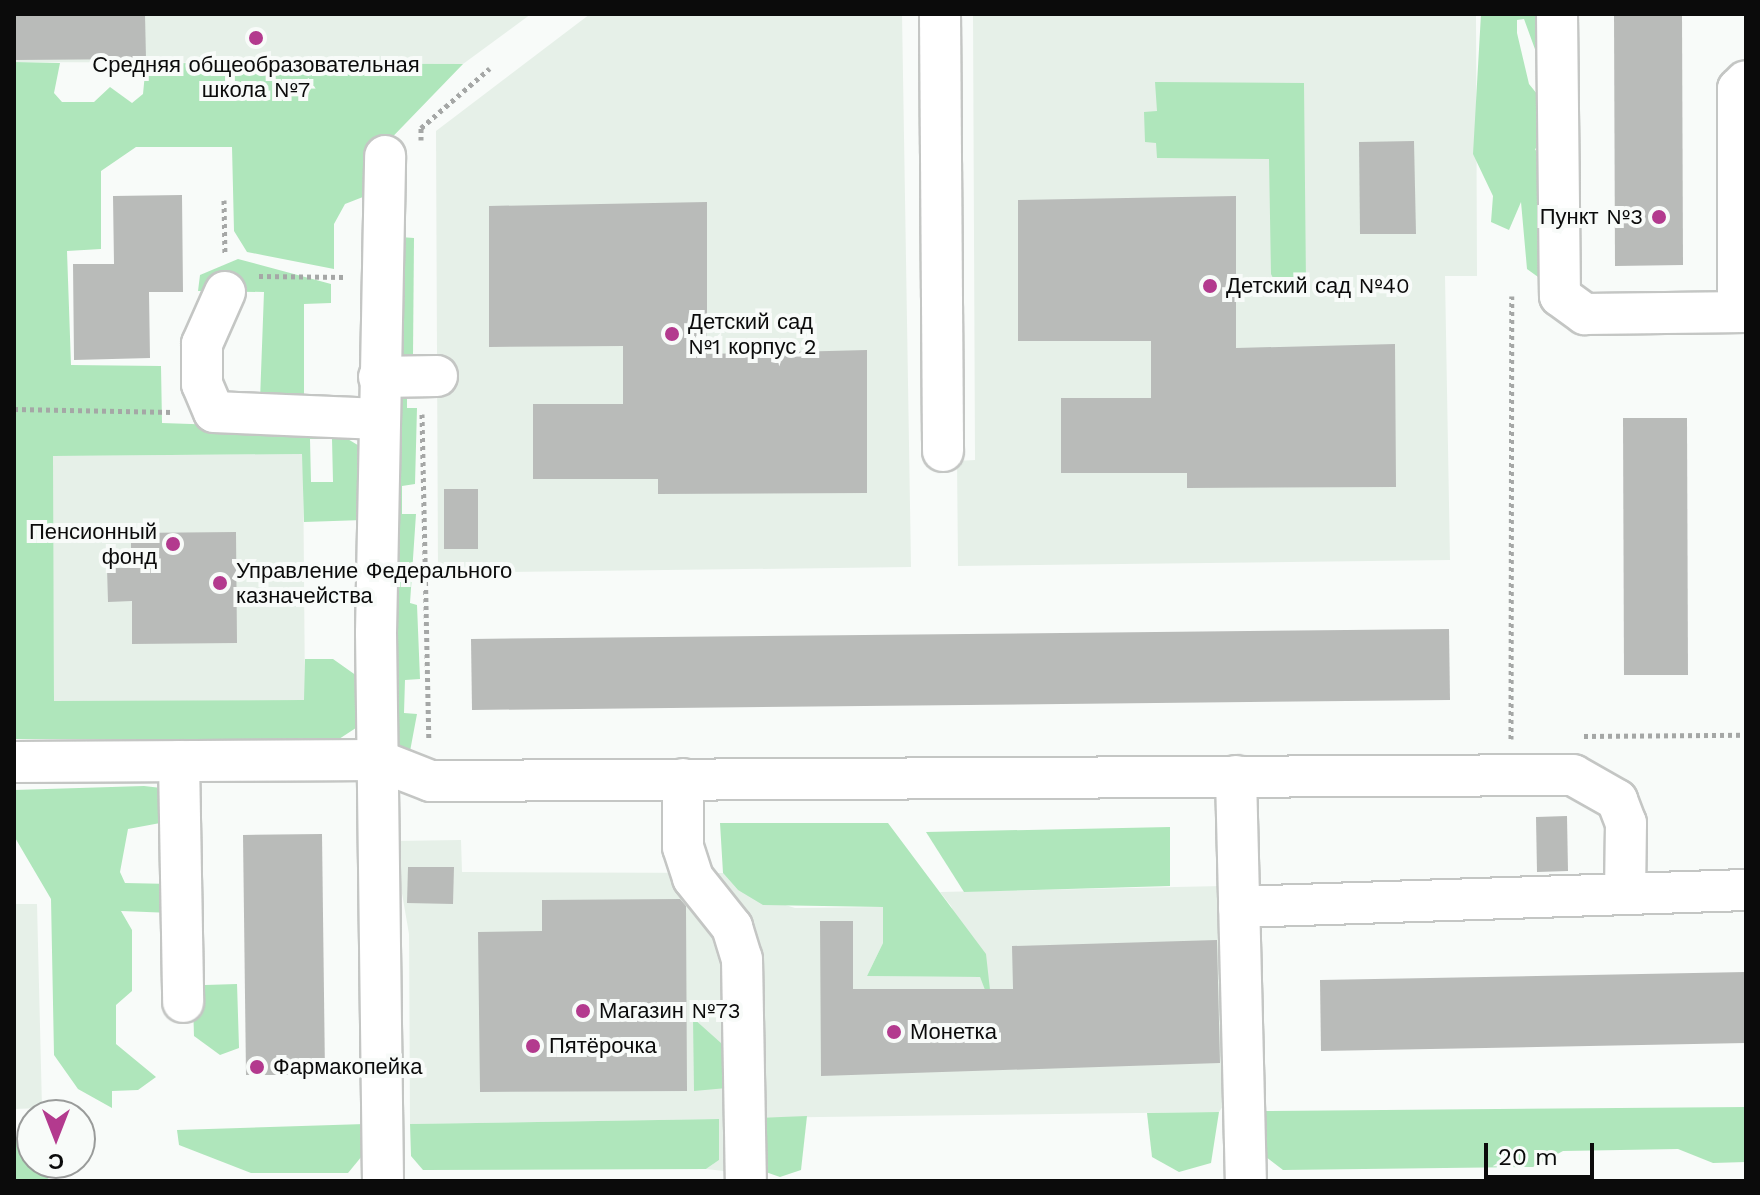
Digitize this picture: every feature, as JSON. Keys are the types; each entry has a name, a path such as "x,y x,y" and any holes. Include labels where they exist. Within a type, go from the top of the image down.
{"lane":[{"path":"940,14 957,177 924,292 943,451"},
{"path":"1557,14 1560,296 1585,314 1742,312 1738,89 1746,81"},
{"path":"383,1181 377,760 378,277 385,156"},
{"path":"225,284 202,344 202,384 214,412 380,419"},
{"path":"379,377 437,376"},
{"path":"14,762 377,760 431,781 1573,775 1617,800 1626,823 1625,891"},
{"path":"179,761 183,1002"},
{"path":"1236,776 1246,1181"},
{"path":"683,779 683,847 693,878 732,927 742,959 746,1181"},
{"path":"1239,907 1625,891 1746,890"}],"path":[{"path":"224,200 225,284 378,277"},
{"path":"1512,296 1511,737 1526,737"},
{"path":"14,409 214,412"},
{"path":"1573,736 1746,735"}],"shaded area":[{"name":"Средняя общеобразовательная школа №7","path":"14,14 531,14 463,64 14,62"},
{"name":"Детский сад №1 корпус 2","path":"590,14 902,14 911,567 438,573 436,131"},
{"name":"Детский сад №40","path":"973,14 1476,14 1477,276 1445,276 1450,560 958,566 957,461 975,460"},
{"path":"303,454 305,700 54,702 52,456"},
{"path":"461,840 462,872 723,873 738,890 795,908 883,907 883,943 867,976 980,977 992,1005 951,906 940,892 1222,886 1227,1100 1219,1112 752,1118 760,1170 768,1176 706,1169 719,1160 718,1119 410,1124 409,934 393,841"},
{"path":"14,904 37,904 42,1099 16,1099 14,1109"}],"green space":[{"path":"1481,14 1541,14 1540,63 1524,19 1517,20 1517,33 1529,84 1550,110 1549,139 1535,149 1552,179 1552,197 1537,189 1548,238 1545,282 1527,269 1521,202 1509,230 1491,222 1493,196 1473,154"},
{"path":"14,62 60,63 54,93 62,102 94,102 110,87 132,103 143,94 146,63 463,64 375,155 368,195 345,204 334,224 334,269 247,252 234,231 232,147 136,147 101,171 101,249 67,251 71,365 161,366 162,423 312,428 346,438 361,447 363,520 304,522 302,454 53,456 54,701 304,700 305,659 333,659 357,676 362,724 339,739 14,739","holes":["310,439 332,439 333,482 311,482"]},
{"path":"1155,82 1304,83 1306,285 1276,284 1271,274 1269,159 1157,158 1156,143 1145,142 1144,112 1157,111"},
{"path":"400,237 414,238 413,355 396,355"},
{"path":"238,259 331,284 331,303 304,304 304,398 260,400 264,292 198,291 200,275"},
{"path":"396,393 407,393 407,408 417,408 415,484 402,486 402,514 416,514 410,603 417,605 420,679 405,680 404,713 417,714 408,762 400,754 395,696"},
{"path":"144,786 170,789 171,821 128,829 120,872 125,883 172,884 172,913 121,911 132,930 132,991 116,1005 116,1044 156,1077 138,1090 112,1091 112,1108 78,1089 54,1055 51,899 14,836 14,790"},
{"path":"720,823 888,823 986,954 992,1008 980,977 867,976 883,943 883,907 763,905 738,890 723,873"},
{"path":"1170,827 1170,886 964,892 926,832"},
{"path":"237,984 239,1048 220,1055 194,1036 193,1002 205,985"},
{"path":"693,1018 731,1052 727,1088 694,1091"},
{"path":"1746,1107 1746,1162 1713,1163 1678,1149 1563,1151 1533,1167 1283,1170 1262,1154 1260,1111"},
{"path":"1219,1112 1211,1163 1179,1172 1152,1157 1147,1113"},
{"path":"807,1116 801,1170 780,1177 760,1170 752,1118"},
{"path":"719,1119 719,1160 706,1169 423,1170 411,1156 410,1124"},
{"path":"365,1124 362,1156 348,1173 251,1173 179,1145 177,1130"},
{"path":"14,1137 16,1179 48,1179 45,1181 14,1181"}],"building":[{"path":"14,14 145,14 146,59 14,60"},
{"path":"1614,14 1682,14 1683,265 1615,266"},
{"path":"1414,141 1416,234 1360,234 1359,142"},
{"path":"182,195 183,292 149,292 150,358 74,360 73,264 114,264 113,196"},
{"path":"1236,196 1236,348 1395,344 1396,487 1187,488 1187,473 1061,473 1061,398 1151,398 1151,341 1018,341 1018,200"},
{"path":"707,202 707,354 867,350 867,493 658,494 658,479 533,479 533,404 623,404 623,346 489,347 489,206"},
{"path":"1623,418 1687,418 1688,675 1624,675"},
{"path":"444,489 478,489 478,549 444,549"},
{"path":"236,532 237,643 132,644 132,601 108,602 107,568 131,568 131,533"},
{"path":"1449,629 1450,700 472,710 471,639"},
{"path":"1567,816 1568,871 1537,872 1536,817"},
{"path":"322,834 325,1075 246,1075 243,835"},
{"path":"408,867 454,867 453,904 407,903"},
{"name":"Магазин №73","path":"680,899 686,906 687,1091 480,1092 478,932 542,931 542,900"},
{"path":"820,921 853,921 853,989 1013,989 1012,946 1217,940 1220,1063 821,1076"},
{"path":"1746,972 1746,1043 1321,1051 1320,980"}],"place":[{"name":"Средняя общеобразовательная школа №7","path":"256,38"},
{"name":"Пункт №3","path":"1659,217"},
{"name":"Детский сад №40","path":"1210,286"},
{"name":"Детский сад №1 корпус 2","path":"672,334"},
{"name":"Пенсионный фонд","path":"173,544"},
{"name":"Управление Федерального казначейства","path":"220,583"},
{"name":"Магазин №73","path":"583,1011"},
{"name":"Монетка","path":"894,1032"},
{"name":"Пятёрочка","path":"533,1046"},
{"name":"Фармакопейка","path":"257,1067"}]}
